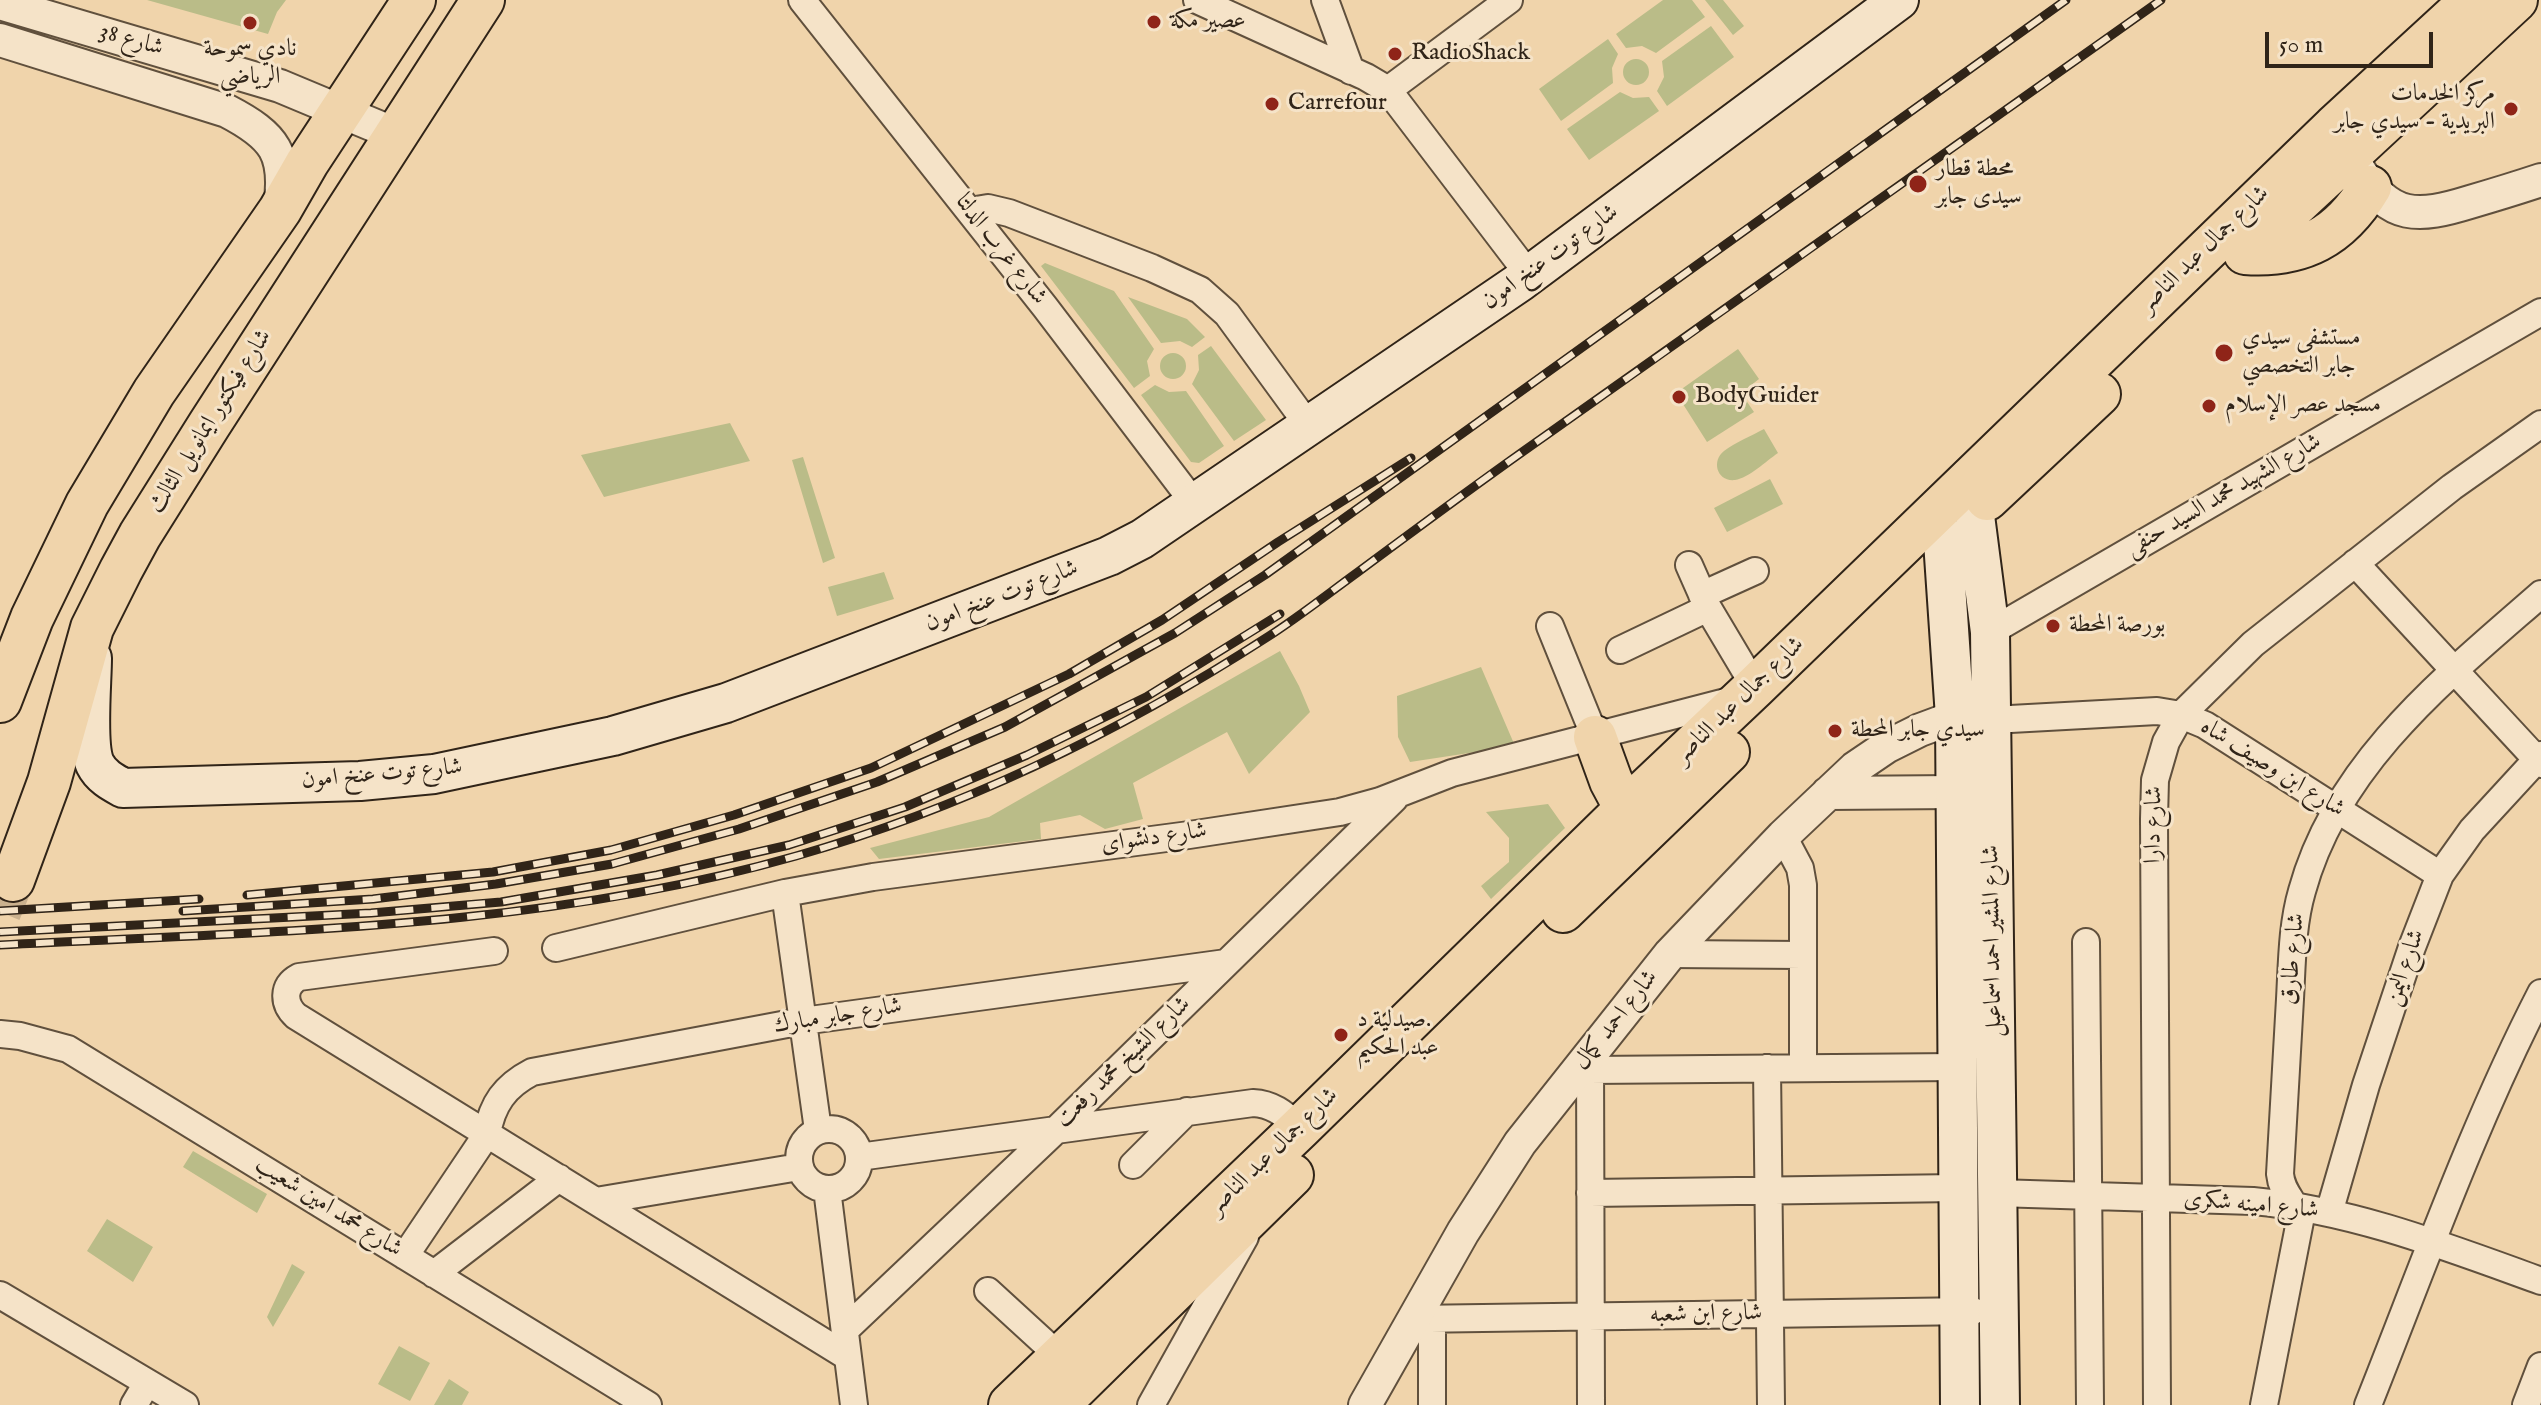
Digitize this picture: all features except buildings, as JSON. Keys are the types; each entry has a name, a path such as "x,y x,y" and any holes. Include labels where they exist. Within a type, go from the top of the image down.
{"main road":[{"path":"0,701 32,618 87,504 154,392 280,210 414,0"},
{"name":"شارع فيكتور ايمانويل الثالث","path":"13,880 49,782 92,628 140,535 483,0"},
{"name":"شارع توت عنخ امون","path":"92,628 92,744 95,763 106,778 123,788 360,781 434,774 613,736 726,703 1109,556 1142,539 1529,275 1899,0"},
{"name":"شارع جمال عبد الناصر","path":"1058,1405 1464,1006 1887,599 1955,511 2032,459 2245,253 2266,254 2308,245 2344,222 2351,156 2472,0"},
{"name":"شارع جمال عبد الناصر","path":"1010,1405 1750,692 2351,156 2516,0"},
{"path":"87,504 140,535"},
{"name":"شارع المشير احمد اسماعيل","path":"1955,511 1990,632 1955,792 1960,1405"},
{"name":"شارع المشير احمد اسماعيل","path":"1955,511 1973,718 1997,1193 2000,1405"},
{"path":"1595,737 1611,781 1626,809"}],"street":[{"name":"شارع غرب الدلتا","path":"802,0 970,211 1194,503"},
{"path":"1197,0 1377,82 1388,90 1529,275"},
{"path":"1325,0 1351,71"},
{"path":"1388,90 1509,0"},
{"name":"شارع 38","path":"0,3 253,78 395,134"},
{"name":"شارع 38","path":"0,40 227,111 244,120 260,131 279,158 284,182 280,210"},
{"path":"2351,156 2383,201 2419,214 2438,212 2541,180"},
{"path":"970,211 988,208 1009,213 1152,268 1200,290 1227,314 1308,425"},
{"name":"شارع الشهيد محمد السيد حنفى","path":"1990,632 2541,312"},
{"name":"شارع دارا","path":"2157,1405 2155,780 2166,742 2181,715 2253,644 2452,487 2541,424"},
{"path":"2355,563 2540,759"},
{"path":"1689,565 1750,692"},
{"path":"1620,650 1755,571"},
{"name":"شارع طارق","path":"2264,1405 2300,1221 2295,1205 2281,1186 2280,1174 2294,939 2301,894 2310,864 2336,808 2410,712 2541,594"},
{"path":"1550,626 1595,737"},
{"name":"شارع دنشواى","path":"556,948 785,893 873,877 1320,816 1361,807 1452,773 1595,737 1750,692"},
{"name":"شارع ابن وصيف شاه","path":"1973,718 2157,711 2181,715 2205,725 2440,875"},
{"name":"شارع احمد كمال","path":"1365,1405 1423,1319 1463,1232 1520,1143 1590,1062 1670,954 1783,836 1855,768 1886,747 1920,730 1973,718"},
{"name":"شارع اليمن","path":"2329,1213 2371,1071 2412,947 2440,875 2472,830 2540,759"},
{"path":"1828,793 1955,792"},
{"name":"شارع الشيخ محمد رفعت","path":"845,1330 1055,1131 1399,794"},
{"path":"1783,836 1800,868 1803,885 1803,1068"},
{"path":"785,893 818,1130"},
{"path":"2086,942 2090,1405"},
{"path":"494,951 299,977 289,986 286,999 296,1016 848,1357"},
{"path":"1670,954 1803,955"},
{"name":"شارع جابر مبارك","path":"405,1256 487,1134 490,1118 505,1090 532,1072 803,1021 1226,963"},
{"path":"2368,1405 2516,1041 2541,993"},
{"name":"شارع محمد امين شعيب","path":"0,1034 68,1049 648,1405"},
{"path":"1591,1405 1590,1062 1767,1068 1957,1067"},
{"path":"1767,1068 1771,1405"},
{"path":"859,1157 1244,1103 1262,1103 1278,1110 1300,1128"},
{"path":"1133,1165 1187,1111"},
{"path":"837,1129 846,1133 857,1147 859,1157 856,1173 851,1180 827,1189 813,1185 799,1167 798,1160 802,1145 811,1134 818,1130 837,1129"},
{"path":"596,1201 799,1167"},
{"path":"434,1274 559,1178"},
{"path":"1590,1193 1958,1188"},
{"path":"827,1189 854,1405"},
{"name":"شارع امينه شكرى","path":"1997,1193 2295,1205 2433,1242 2541,1281"},
{"path":"1151,1405 1263,1203"},
{"path":"988,1291 1059,1356"},
{"path":"0,1295 141,1394 185,1405"},
{"name":"شارع ابن شعبه","path":"1423,1319 1999,1310"},
{"path":"1423,1319 1432,1405"},
{"path":"2526,1405 2541,1366"}],"green space":[{"name":"نادي سموحة الرياضي","path":"147,0 286,0 268,34"},
{"path":"1663,0 1692,0 1705,17 1656,53 1642,46 1626,48 1616,34"},
{"path":"1705,0 1723,0 1744,26 1733,35"},
{"path":"1711,26 1734,57 1667,106 1657,91 1664,77 1662,61"},
{"path":"1608,39 1618,54 1612,68 1613,83 1561,121 1539,89"},
{"path":"1636,59 1645,63 1649,72 1645,81 1636,85 1627,81 1623,72 1627,63"},
{"path":"1620,92 1633,98 1649,97 1659,111 1589,160 1567,129"},
{"path":"1045,263 1114,291 1154,349 1147,361 1150,376 1134,388 1041,266"},
{"path":"1128,297 1187,319 1205,337 1192,347 1180,341 1161,343"},
{"path":"1211,346 1266,420 1234,441 1192,384 1199,370 1198,355"},
{"path":"1738,349 1759,379 1741,393 1754,412 1707,442 1676,393"},
{"path":"1173,353 1182,357 1186,366 1182,375 1173,379 1164,375 1160,366 1164,357"},
{"path":"1155,385 1169,392 1186,391 1224,446 1199,463 1191,462 1141,395"},
{"path":"730,423 750,461 604,497 581,455"},
{"path":"1764,429 1778,453 1746,476 1735,480 1724,478 1717,465 1720,455"},
{"path":"803,457 835,558 823,563 792,460"},
{"path":"1770,479 1783,504 1727,532 1714,508"},
{"path":"884,572 894,599 837,616 828,587"},
{"path":"1280,651 1310,712 1249,774 1227,732 1133,783 1143,819 1105,829 1080,815 1040,823 1041,839 879,859 870,848 989,817"},
{"path":"1481,667 1515,746 1410,762 1398,737 1397,696"},
{"path":"1548,804 1565,828 1491,899 1481,886 1509,862 1509,838 1486,812"},
{"path":"193,1151 267,1194 257,1213 183,1167"},
{"path":"107,1219 153,1247 133,1282 87,1251"},
{"path":"292,1264 305,1272 273,1327 267,1317"},
{"path":"399,1346 430,1363 410,1401 378,1384"},
{"path":"449,1379 469,1392 462,1405 434,1405"}],"tunnel":[{"path":"0,912 13,880"}],"railway":[{"path":"183,911 373,899 496,884 612,864 739,829 877,782 1005,727 1175,633 1265,575 2066,0"},
{"path":"0,945 401,923 600,899 699,880 796,856 920,815 981,790 1100,734 1281,628 1498,469 2161,0"},
{"path":"247,895 493,872 611,850 734,815 871,768 1069,674 1162,620 1411,458"},
{"path":"0,932 371,913 501,902 657,875 789,845 905,807 1027,755 1146,697 1280,614"},
{"path":"0,911 199,899"}],"place":[{"name":"عصير مكة","path":"1154,22"},
{"name":"نادي سموحة الرياضي","path":"250,23"},
{"name":"RadioShack","path":"1395,54"},
{"name":"Carrefour","path":"1272,104"},
{"name":"مركز الخدمات البريدية - سيدي جابر","path":"2511,109"},
{"name":"محطة قطار سيدى جابر","path":"1918,184"},
{"name":"مستشفى سيدي جابر التخصصي","path":"2224,353"},
{"name":"BodyGuider","path":"1679,397"},
{"name":"مسجد عصر الإسلام","path":"2209,406"},
{"name":"بورصة المحطة","path":"2053,626"},
{"name":"سيدي جابر المحطة","path":"1835,731"},
{"name":"صيدلية د. عبد الحكيم","path":"1341,1035"}]}
